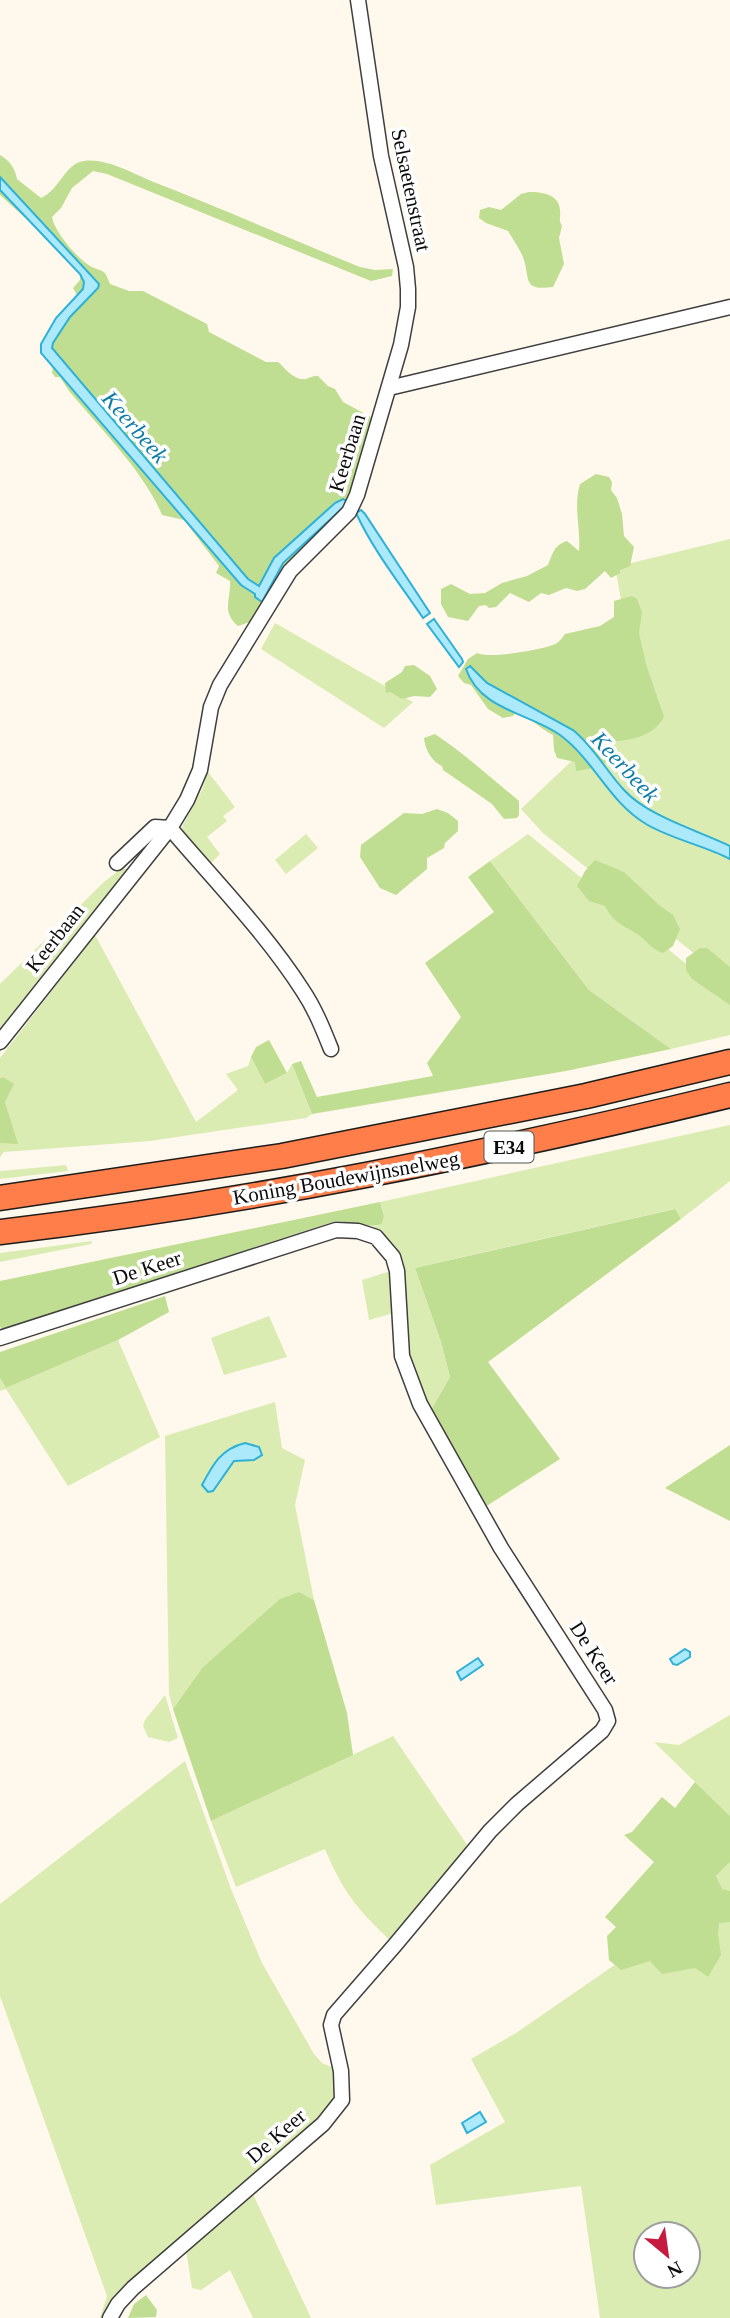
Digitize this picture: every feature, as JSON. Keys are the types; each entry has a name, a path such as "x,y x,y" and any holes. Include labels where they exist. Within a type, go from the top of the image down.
{"highway":[{"name":"Koning Boudewijnsnelweg","path":"0,1198 282,1156 586,1096 730,1062"},
{"name":"Koning Boudewijnsnelweg","path":"0,1232 124,1217 390,1172 559,1136 730,1095"}],"street":[{"name":"Selsaetenstraat","path":"358,0 381,156 406,267 408,289 404,326 389,388"},
{"path":"389,388 730,307"},
{"name":"Keerbaan","path":"0,1042 170,828 187,800 200,770 211,707 220,685 290,571 354,505 389,388"},
{"path":"117,863 155,827 170,828 281,960 308,1000 331,1049"},
{"name":"De Keer","path":"0,1338 335,1230 358,1231 376,1237 393,1257 397,1271 402,1356 420,1404 501,1548 605,1710 608,1721 602,1731 517,1804 490,1831 334,2015 331,2025 341,2071 342,2100 323,2124 132,2288 110,2318"}],"green space":[{"path":"0,155 12,165 17,179 41,198 77,163 101,162 127,170 360,267 393,269 392,276 371,281 107,174 93,171 72,188 61,208 52,217 61,237 73,251 90,266 103,271 110,284 129,291 143,291 207,324 209,332 266,362 278,362 298,378 318,376 335,389 343,402 371,417 352,494 347,504 285,566 250,622 238,626 233,621 228,611 230,581 216,573 219,566 184,520 162,515 133,467 60,377 55,377 52,373 50,345 78,297 73,288 80,280 80,272 66,255 0,195"},
{"path":"529,192 549,195 557,200 559,205 562,226 559,238 564,264 553,287 532,285 523,257 508,231 479,218 480,210 489,207 501,210 521,194"},
{"path":"596,474 609,477 612,482 611,490 617,498 622,514 624,536 634,547 630,566 611,578 605,571 585,589 577,591 566,588 549,595 541,593 529,602 510,593 496,607 479,606 468,621 448,617 441,604 441,589 451,584 470,594 485,593 502,583 527,576 548,565 554,550 567,541 579,551 577,502 580,484"},
{"path":"730,539 730,846 651,811 626,793 587,743 627,632 615,567"},
{"path":"632,596 637,599 642,612 639,633 646,664 664,717 655,728 644,735 616,741 607,762 594,768 576,771 575,762 557,758 553,735 517,711 513,716 503,718 488,709 471,685 464,683 458,676 468,659 477,653 503,654 537,649 555,644 565,634 600,626 614,617 614,601"},
{"path":"275,623 413,702 384,728 261,649"},
{"path":"414,665 430,676 437,689 430,697 414,696 402,699 390,692 386,693 385,683 402,672 405,666"},
{"path":"435,734 519,801 517,818 504,819 492,804 443,770 429,754 424,738"},
{"path":"580,753 624,807 646,824 730,859 730,982 543,833 521,809"},
{"path":"208,772 235,807 223,816 227,821 207,837 220,854 210,864 184,834 182,827 202,790"},
{"path":"437,809 458,821 458,831 445,843 444,848 427,858 427,869 396,895 380,888 360,857 361,845 404,813 422,814"},
{"path":"306,834 318,848 286,874 275,860"},
{"path":"528,834 730,1000 730,1035 671,1049 589,990 490,861"},
{"path":"595,860 624,872 673,915 680,929 673,946 663,953 656,950 616,921 605,906 589,901 577,886"},
{"path":"490,861 589,990 671,1049 566,1071 312,1114 292,1064 301,1061 317,1097 433,1076 427,1063 461,1017 425,963 494,912 468,877"},
{"path":"122,868 127,869 0,1028 0,984 104,882"},
{"path":"95,935 196,1122 238,1090 226,1074 248,1066 251,1057 265,1084 287,1073 292,1064 312,1114 306,1118 150,1141 4,1152 0,1157 0,1143 17,1143 5,1102 3,1077 0,1078 0,1058"},
{"path":"700,948 707,948 730,967 730,1005 692,979 686,970 686,958"},
{"path":"269,1040 287,1073 265,1084 251,1057 256,1047"},
{"path":"3,1077 14,1084 5,1102 18,1144 0,1143 0,1078"},
{"path":"730,1125 730,1181 681,1219 674,1209 415,1268 441,1342 450,1377 431,1410 410,1355 404,1318 400,1259 390,1240 372,1227 382,1224 384,1216 380,1202"},
{"path":"66,1165 68,1171 0,1179 0,1171"},
{"path":"380,1202 384,1216 382,1224 365,1226 336,1221 3,1329 0,1327 0,1281"},
{"path":"675,1209 681,1219 488,1362 560,1459 485,1507 431,1410 450,1377 441,1342 415,1268"},
{"path":"92,1241 91,1244 0,1262 0,1253"},
{"path":"391,1271 394,1313 369,1320 362,1280"},
{"path":"165,1296 169,1312 118,1340 6,1388 0,1378 0,1352"},
{"path":"269,1316 287,1357 224,1375 211,1338"},
{"path":"118,1340 160,1437 68,1486 6,1389 0,1391 0,1378 6,1388"},
{"path":"275,1402 282,1448 305,1460 295,1505 314,1600 299,1592 202,1668 173,1709 169,1694 165,1436"},
{"path":"730,1445 730,1521 665,1488"},
{"path":"299,1592 314,1600 347,1713 353,1755 211,1821 173,1709 202,1668 280,1599"},
{"path":"165,1695 178,1738 169,1742 148,1737 143,1726"},
{"path":"730,1715 730,1816 654,1742 679,1745"},
{"path":"393,1736 472,1852 395,1945 354,1902 339,1879 325,1849 236,1887 211,1821"},
{"path":"185,1761 231,1889 262,1963 314,2054 322,2063 336,2069 338,2091 331,2108 105,2318 100,2318 107,2296 0,1996 0,1904"},
{"path":"695,1782 730,1816 730,1862 716,1876 722,1889 730,1891 730,1922 719,1923 721,1955 708,1977 695,1968 662,1974 650,1961 621,1970 609,1960 607,1936 616,1927 605,1917 654,1862 624,1835 632,1832 662,1797 675,1808"},
{"path":"730,1862 730,2318 600,2318 581,2186 436,2205 430,2165 505,2122 471,2059 516,2033 661,1933"},
{"path":"252,2192 311,2318 253,2318 230,2270 201,2290 192,2288 186,2250"},
{"path":"146,2295 157,2310 156,2317 128,2318 134,2304"}],"water":[{"path":"0,177 99,284 70,317 52,348 248,579 259,586 274,558 335,503 343,499 347,501 347,504 283,563 262,602 241,585 41,353 41,344 56,318 83,289 84,282 80,274 0,190"},
{"path":"361,510 430,613 423,618 370,540 356,513"},
{"path":"434,619 462,659 459,667 427,624"},
{"path":"470,666 487,683 573,730 635,800 660,815 730,846 730,859 656,829 633,815 611,793 583,756 560,735 482,694 466,669"},
{"path":"245,1443 259,1447 262,1455 254,1460 234,1461 213,1491 208,1492 202,1485 214,1464 224,1453"},
{"path":"685,1649 690,1652 690,1657 677,1665 673,1664 670,1659"},
{"path":"478,1658 483,1665 461,1680 457,1672"},
{"path":"480,2112 486,2122 467,2133 462,2123"}],"water label":[{"name":"Keerbeek","path":"135,427"},
{"name":"Keerbeek","path":"625,767"}]}
